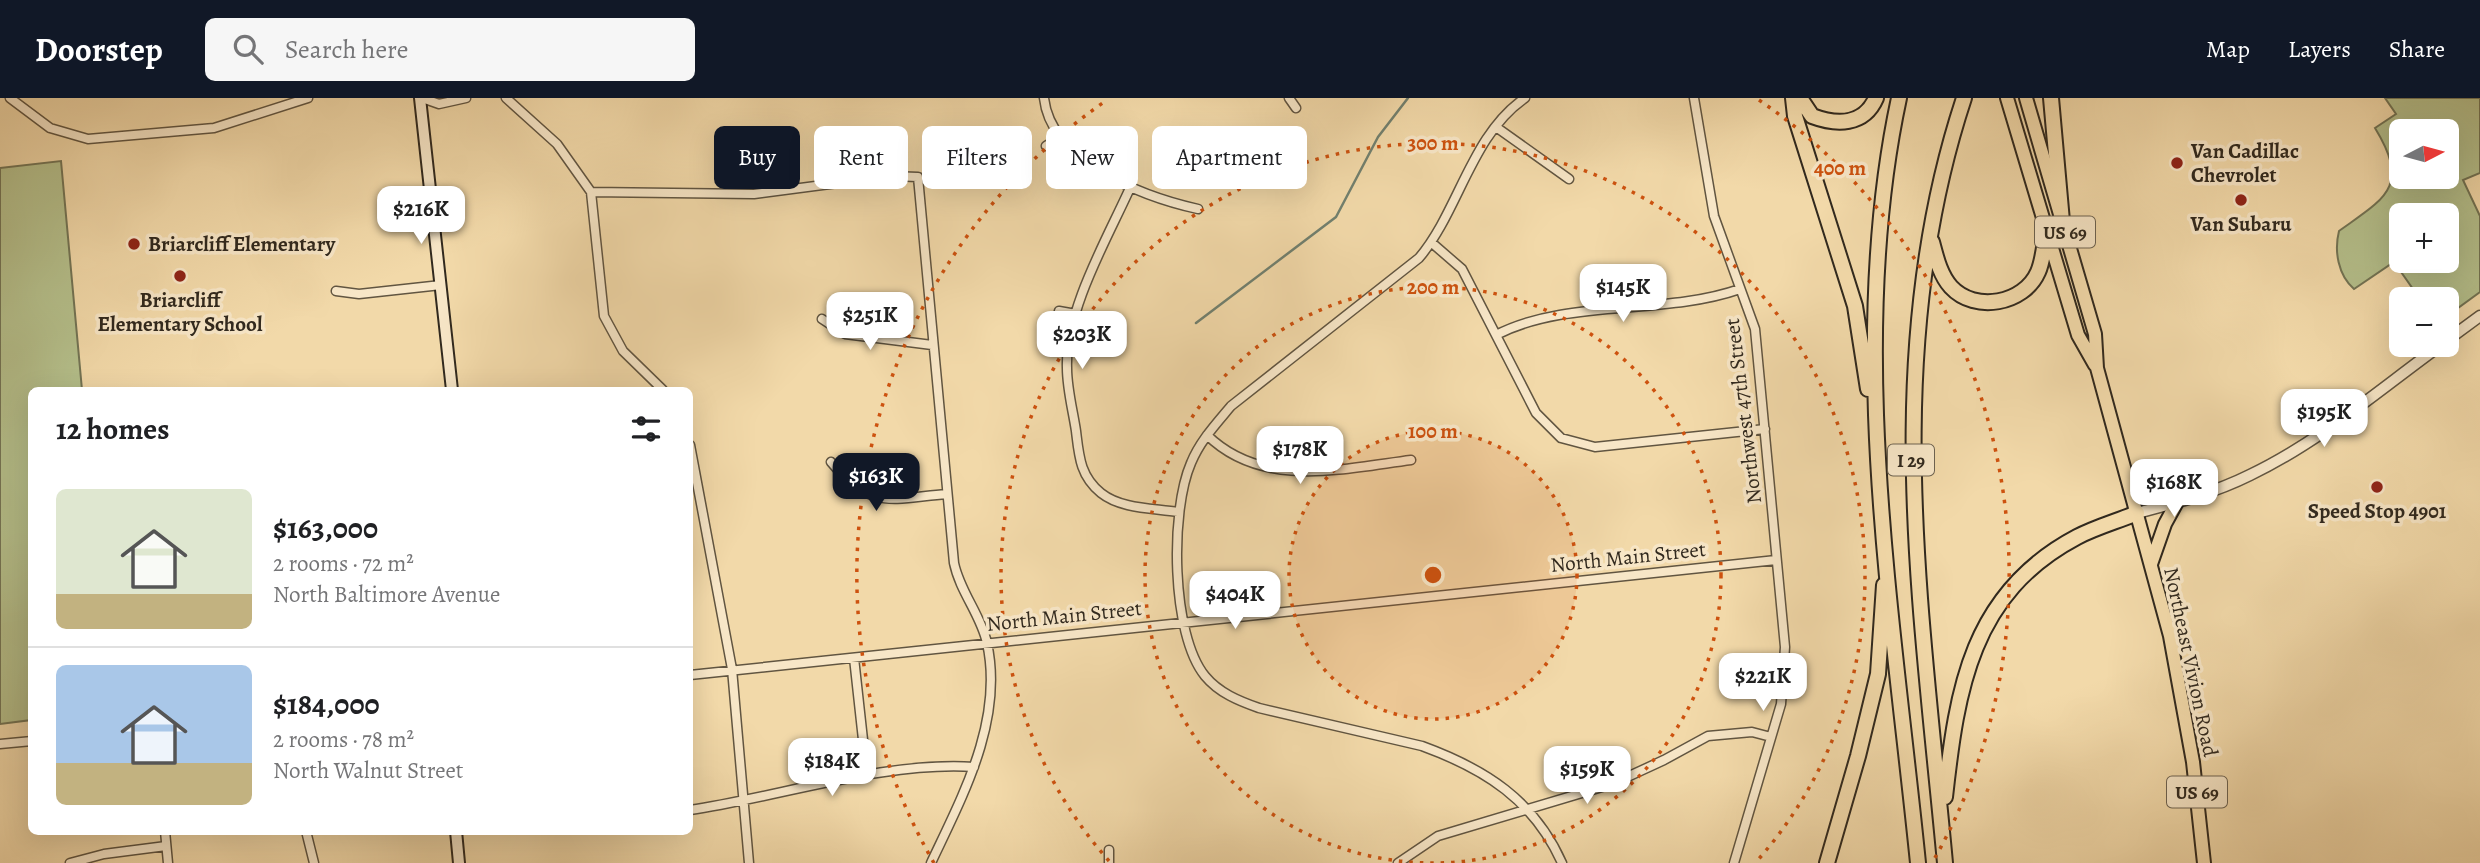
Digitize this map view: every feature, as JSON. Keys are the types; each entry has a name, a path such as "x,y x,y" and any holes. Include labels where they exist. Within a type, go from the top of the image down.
{"highway":[{"path":"1793,98 1795,116 1855,306 1879,456"},
{"path":"1800,98 1812,116 1844,123 1859,117 1876,98"},
{"name":"I 29","path":"1899,98 1879,231 1874,394 1918,863"},
{"name":"I 29","path":"1945,863 1919,603 1911,470 1916,331 1949,143 1964,98"},
{"path":"2051,98 2062,221"},
{"path":"1931,239 1941,271 1951,286 1964,297 1994,302 2008,299 2031,284 2039,270 2046,234"},
{"path":"1941,826 1959,692 1975,648 1988,623 2010,592 2042,558 2078,536 2137,513"},
{"path":"1826,863 1858,756 1878,674 1883,591 1888,563"}],"main road":[{"path":"421,98 452,387"},
{"name":"US 69","path":"2007,98 2078,335 2097,368"},
{"name":"US 69","path":"2026,98 2095,334 2097,368 2137,513"},
{"path":"2151,564 2165,524 2177,502"},
{"name":"Northeast Vivion Road","path":"2137,513 2170,636 2189,736 2204,863"},
{"path":"457,835 459,863"}],"street":[{"path":"10,98 50,128 88,139 214,128 308,98"},
{"path":"421,98 439,104 466,98"},
{"path":"506,98 557,144 591,192 604,316 623,351 660,387"},
{"path":"1044,98 1057,126"},
{"path":"1289,98 1296,108"},
{"path":"1525,98 1496,127 1473,163 1432,243 1419,258 1231,406 1207,435 1190,464 1178,512 1177,554 1184,622 1196,663 1213,685 1235,699 1259,708 1422,746 1471,768 1515,797 1538,818 1562,863"},
{"name":"Northwest 47th Street","path":"1694,98 1714,216 1755,329 1785,668 1781,704 1734,863"},
{"path":"1496,127 1569,179"},
{"path":"591,192 754,194 891,176 918,177 946,494 957,577 987,641 991,705 974,766 931,863"},
{"path":"1130,189 1076,314 1067,368 1082,471 1101,493 1119,503 1178,512"},
{"path":"1133,189 1198,209"},
{"path":"1432,243 1462,269 1540,419 1568,442 1595,447 1765,429"},
{"path":"337,291 359,294 441,285"},
{"path":"1496,335 1515,326 1560,316 1688,303 1740,289"},
{"path":"1059,311 1076,314"},
{"path":"2459,331 2480,316"},
{"path":"822,319 845,334 932,345"},
{"path":"2137,513 2177,502 2249,476 2301,447 2425,357"},
{"path":"1207,435 1231,453 1267,469 1294,472 1411,460"},
{"path":"693,458 732,669 750,863"},
{"path":"831,462 861,492 878,499 946,494"},
{"path":"693,488 699,486"},
{"name":"North Main Street","path":"693,675 987,641 1776,559"},
{"path":"854,658 867,776"},
{"path":"1398,863 1438,836 1633,775 1708,736 1734,732 1771,737"},
{"path":"0,744 28,741"},
{"path":"693,810 867,776 957,765 974,766"},
{"path":"1510,814 1515,797"},
{"path":"1538,818 1542,804"},
{"path":"165,835 168,863"},
{"path":"307,835 314,863"},
{"path":"70,863 134,849 166,846"},
{"path":"1109,850 1109,863"}],"green space":[{"path":"2385,98 2480,98 2480,173 2463,180 2480,216 2480,292 2459,307 2459,287 2412,287 2402,273 2459,273 2459,203 2389,203 2389,265 2354,289 2344,277 2337,247 2339,231 2369,209 2389,186 2389,189 2459,189 2459,119 2389,119 2389,158 2375,128 2396,114"},
{"path":"61,161 82,387 28,387 28,720 0,724 0,168"}],"waterway":[{"path":"1196,323 1336,217 1378,137 1408,98"}],"place":[{"name":"Van Cadillac Chevrolet","path":"2177,163"},
{"name":"Van Subaru","path":"2241,200"},
{"name":"Briarcliff Elementary","path":"134,244"},
{"name":"Briarcliff Elementary School","path":"180,276"},
{"name":"Speed Stop 4901","path":"2377,487"}]}
